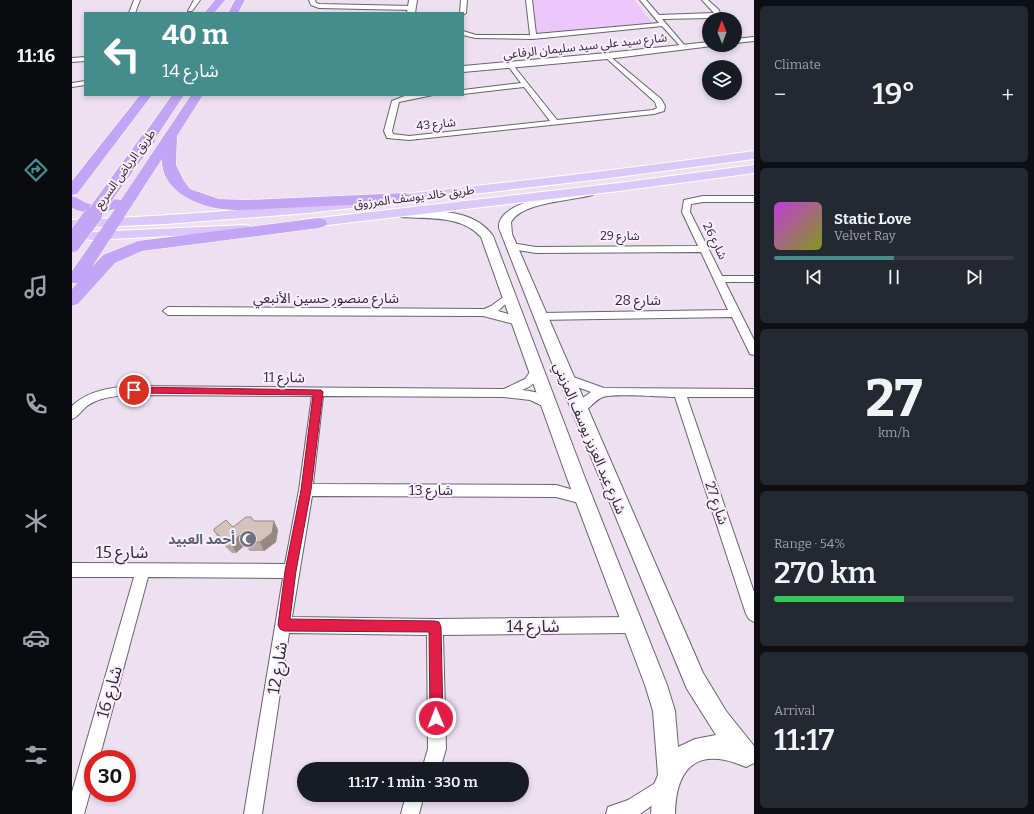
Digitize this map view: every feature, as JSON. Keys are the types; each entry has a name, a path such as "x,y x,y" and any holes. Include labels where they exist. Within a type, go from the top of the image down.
{"highway":[{"path":"210,12 220,0"},
{"path":"218,12 224,0"},
{"path":"234,12 240,0"},
{"path":"241,12 246,0"},
{"path":"72,191 145,96"},
{"name":"طريق الرياض السريع","path":"72,243 177,96"},
{"path":"72,284 110,229 132,192 196,96"},
{"path":"170,135 169,165 177,183 185,192 217,204 403,206"},
{"name":"طريق الرياض السريع","path":"113,163 131,138"},
{"path":"72,178 112,141"},
{"path":"72,201 75,205 86,208 99,208 113,205 125,199 132,192"},
{"name":"طريق الرياض السريع","path":"72,219 90,194"},
{"path":"72,300 109,259 138,246 319,223"}],"main road":[{"name":"طريق خالد يوسف المرزوق","path":"72,224 110,229 253,228 319,223 403,206 603,175 754,155"},
{"name":"طريق خالد يوسف المرزوق","path":"72,236 110,229 211,217 403,206 619,187 754,169"}],"street":[{"path":"132,12 137,0"},
{"path":"190,10 197,0"},
{"path":"312,0 313,4 319,6 412,7"},
{"path":"374,7 375,0"},
{"path":"463,12 464,0"},
{"path":"529,0 533,37"},
{"path":"643,0 683,47"},
{"path":"657,17 716,15 717,11 706,0"},
{"path":"464,33 472,36 533,37 663,24"},
{"path":"742,40 754,39"},
{"name":"شارع سيد علي سيد سليمان الرفاعي","path":"464,69 511,66 702,45"},
{"name":"شارع 43","path":"418,96 407,97 396,101 388,134 395,138 408,138 654,112 661,109 658,101 607,56"},
{"path":"72,60 84,59"},
{"path":"511,66 555,123"},
{"path":"72,84 84,83"},
{"path":"464,92 526,85"},
{"name":"شارع عبد العزيز يوسف المزيني","path":"619,187 526,206 513,213 506,219 504,226 526,284 578,410 695,681 706,703 716,718 750,757"},
{"name":"شارع 26","path":"754,199 703,198 687,202 686,212 754,351"},
{"name":"شارع عبد العزيز يوسف المزيني","path":"403,206 461,218 478,226 487,236 583,498 656,685 664,711 667,779 662,800 664,814"},
{"name":"شارع 29","path":"513,251 704,249"},
{"path":"507,291 511,279 519,279 526,284"},
{"path":"719,279 754,279"},
{"name":"شارع منصور حسين الأنبعي","path":"483,312 495,308 507,291"},
{"name":"شارع منصور حسين الأنبعي","path":"168,311 483,312 496,314 518,321"},
{"name":"شارع 28","path":"540,317 568,315 736,313"},
{"path":"525,340 539,344 547,341 548,338"},
{"path":"535,368 534,360 542,356 557,358"},
{"name":"شارع 11","path":"504,392 528,382 535,368"},
{"path":"565,378 577,384 604,392 754,393"},
{"name":"شارع 11","path":"72,414 86,400 110,392 134,390 504,392 532,396 549,404"},
{"name":"شارع 12","path":"256,810 291,571 306,490 318,392"},
{"path":"578,410 591,396 604,392"},
{"name":"شارع 27","path":"679,392 754,614"},
{"path":"556,491 576,478"},
{"name":"شارع 13","path":"306,490 556,491 583,498"},
{"name":"شارع 15","path":"72,570 291,571"},
{"name":"شارع 16","path":"75,814 143,570"},
{"name":"شارع 14","path":"284,625 435,627 632,625"},
{"path":"433,762 437,749 435,627"},
{"path":"615,814 633,808 667,779 682,757 701,748 723,747 750,757"},
{"path":"410,814 413,802"}],"shaded area":[{"path":"532,0 634,0 654,25 537,34"}],"building":[{"path":"246,517 251,517 254,521 274,521 272,533 260,542 245,542 240,535 231,543 227,543 214,531 214,529 226,520 233,527"}],"place":[{"name":"أحمد العبيد","path":"248,539"}],"route":[{"path":"134,390 318,392 306,490 291,571 284,625 435,627 436,718"}]}
